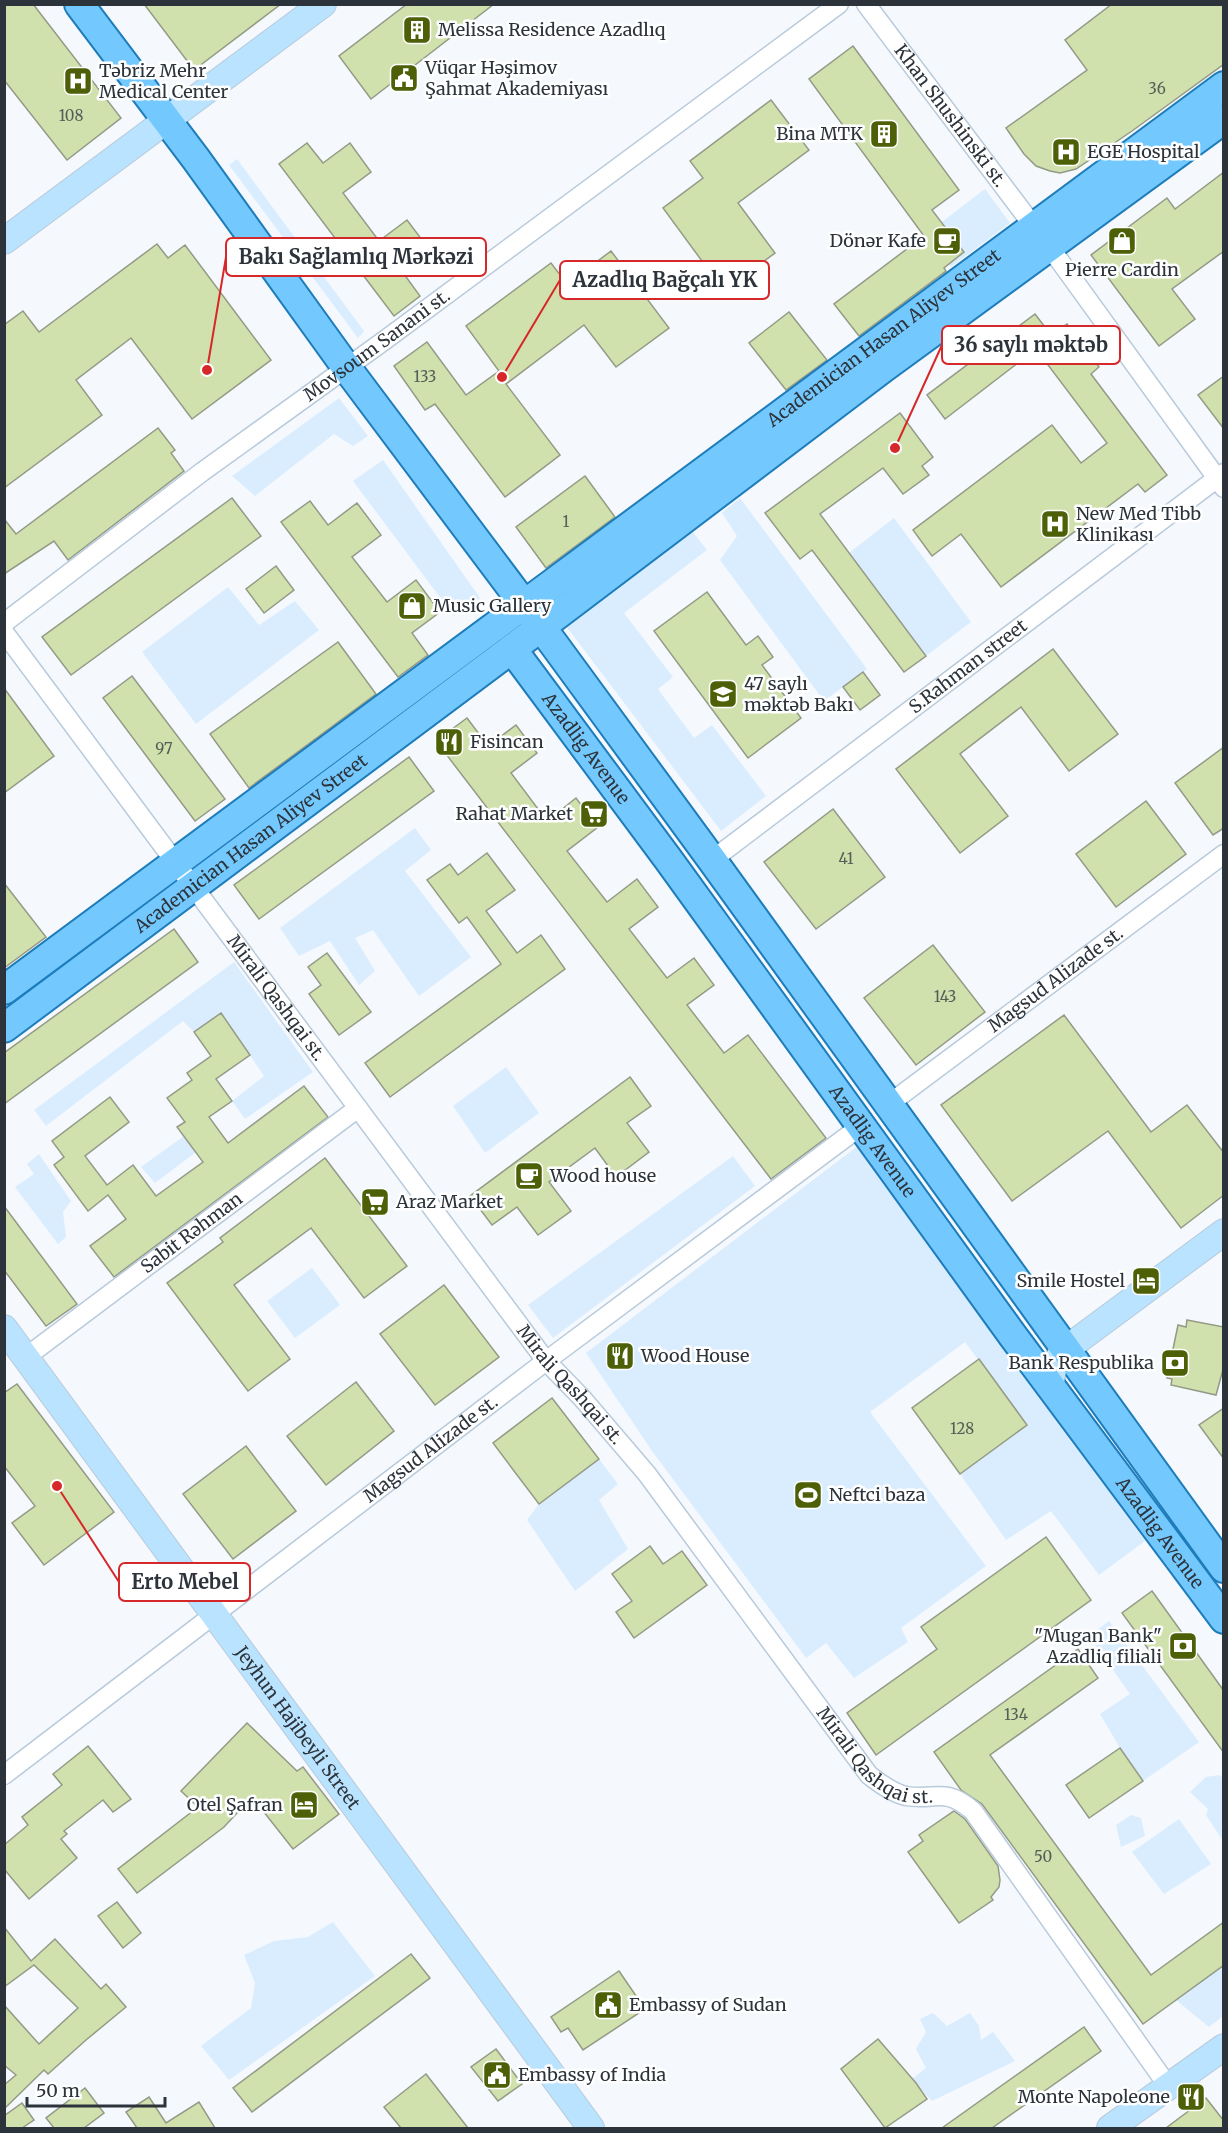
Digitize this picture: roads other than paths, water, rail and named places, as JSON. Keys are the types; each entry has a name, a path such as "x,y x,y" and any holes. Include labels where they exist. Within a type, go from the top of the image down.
{"main road":[{"name":"Azadlig Avenue","path":"79,4 346,367 540,612 712,860 1224,1568"},
{"name":"Academician Hasan Aliyev Street","path":"4,990 480,637 540,612 873,376 1224,86"},
{"name":"Academician Hasan Aliyev Street","path":"1041,236 1224,119"},
{"name":"Academician Hasan Aliyev Street","path":"4,1028 193,887 510,658 540,612"},
{"name":"Azadlig Avenue","path":"510,658 668,859 861,1126 1224,1619"}],"street":[{"path":"4,242 323,4"},
{"name":"Movsoum Sanani st.","path":"4,623 202,472 839,4"},
{"name":"Khan Shushinski st.","path":"866,4 1221,480"},
{"name":"S.Rahman street","path":"712,860 1221,480"},
{"name":"Mirali Qashqai st.","path":"4,632 546,1361 582,1398 646,1474 869,1775 905,1796 941,1795 964,1804 973,1812 1168,2086"},
{"name":"Magsud Alizade st.","path":"889,1104 1224,854"},
{"name":"Sabit Rəhman","path":"26,1357 358,1108"},
{"name":"Magsud Alizade st.","path":"4,1775 546,1361 861,1126"},
{"path":"1051,1385 1052,1370 1060,1354 1224,1232"},
{"name":"Jeyhun Hajibeyli Street","path":"4,1328 591,2128"},
{"path":"1110,2128 1224,2047"}],"place":[{"name":"Melissa Residence Azadlıq","path":"417,30"},
{"name":"Vüqar Həşimov Şahmat Akademiyası","path":"404,78"},
{"name":"Təbriz Mehr Medical Center","path":"78,81"},
{"name":"Bina MTK","path":"884,134"},
{"name":"EGE Hospital","path":"1066,152"},
{"name":"Dönər Kafe","path":"947,241"},
{"name":"Pierre Cardin","path":"1122,241"},
{"name":"Bakı Sağlamlıq Mərkəzi","path":"207,370"},
{"name":"Azadlıq Bağçalı YK","path":"502,377"},
{"name":"36 saylı məktəb","path":"895,448"},
{"name":"New Med Tibb Klinikası","path":"1055,524"},
{"name":"Music Gallery","path":"412,606"},
{"name":"47 saylı məktəb Bakı","path":"723,694"},
{"name":"Fisincan","path":"449,742"},
{"name":"Rahat Market","path":"594,814"},
{"name":"Wood house","path":"529,1176"},
{"name":"Araz Market","path":"375,1202"},
{"name":"Smile Hostel","path":"1146,1281"},
{"name":"Wood House","path":"620,1356"},
{"name":"Bank Respublika","path":"1175,1363"},
{"name":"Erto Mebel","path":"57,1486"},
{"name":"Neftci baza","path":"808,1495"},
{"name":"\"Mugan Bank\" Azadliq filiali","path":"1183,1646"},
{"name":"Otel Şafran","path":"304,1805"},
{"name":"Embassy of Sudan","path":"608,2005"},
{"name":"Embassy of India","path":"497,2075"},
{"name":"Monte Napoleone","path":"1191,2097"}]}
